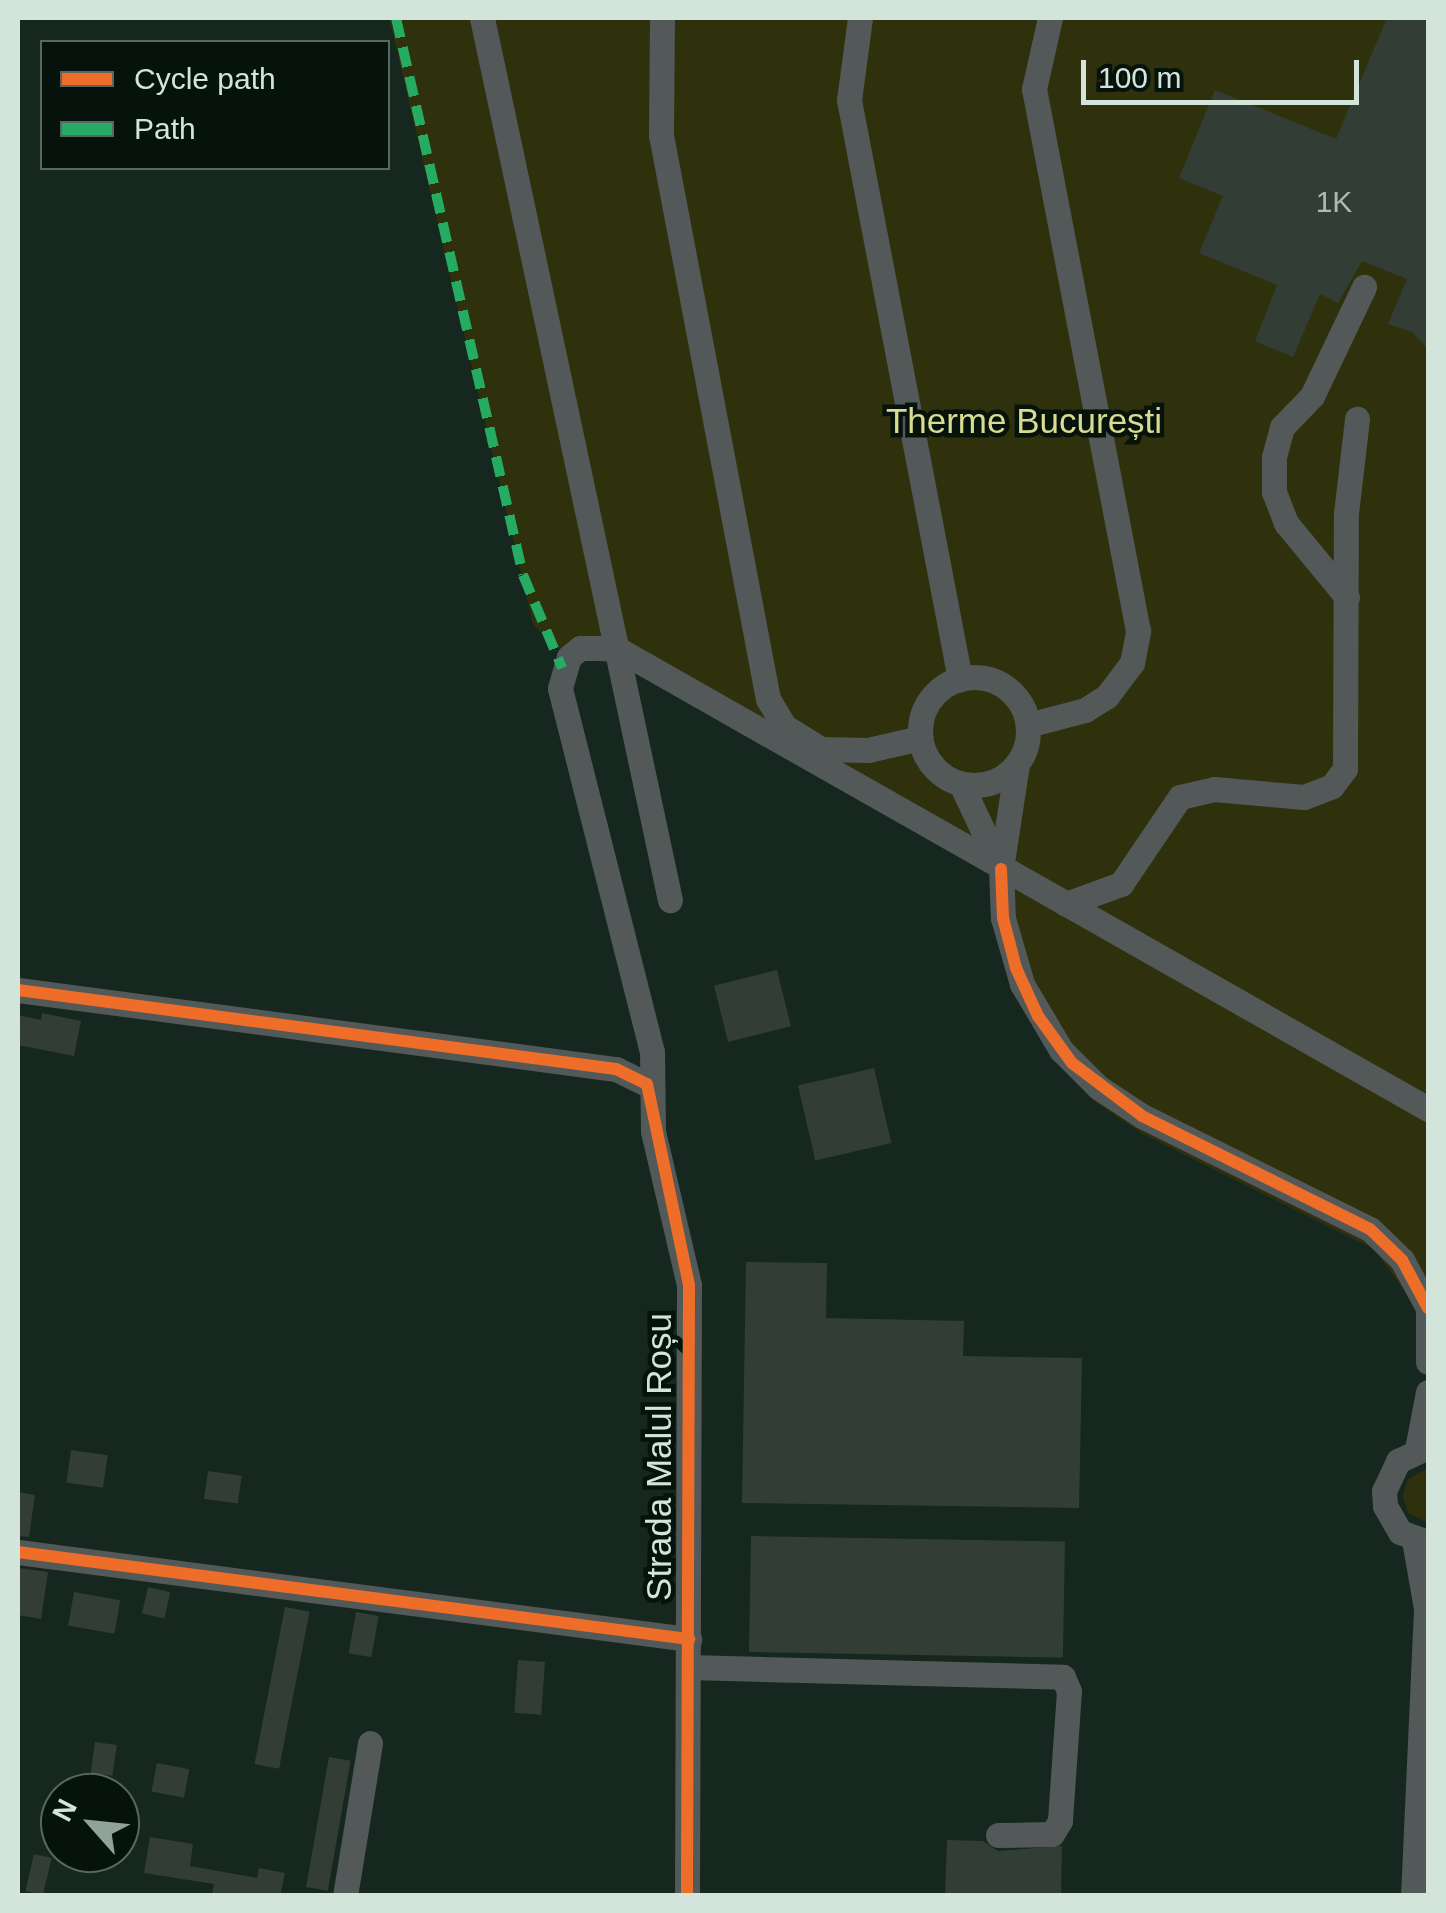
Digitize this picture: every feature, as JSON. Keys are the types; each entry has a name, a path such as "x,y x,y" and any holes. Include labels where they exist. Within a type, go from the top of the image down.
{"street":[{"path":"482,18 670,900"},
{"path":"662,18 661,136 768,698 784,726 821,749 868,750 921,738"},
{"path":"860,18 847,76 850,110 960,679"},
{"path":"1028,725 1085,710 1106,696 1132,663 1138,631 1034,89 1050,18"},
{"path":"1347,597 1286,523 1274,492 1274,457 1282,427 1320,382 1364,287"},
{"path":"1066,904 1121,884 1180,797 1214,789 1304,798 1332,786 1349,747 1346,513 1356,418"},
{"name":"Strada Malul Roșu","path":"616,648 580,648 562,668 560,688 652,1052 647,1084 689,1285 687,1896"},
{"path":"616,648 1428,1109"},
{"path":"1001,869 961,784 934,767 921,738 929,702 960,679 1004,686 1028,725 1001,869 1004,918 1016,968 1038,1016 1072,1063 1142,1116 1370,1229 1402,1260 1428,1307 1428,1362"},
{"path":"961,784 992,782 1018,764"},
{"path":"18,990 616,1069 647,1084"},
{"path":"1414,1896 1427,1604 1421,1541 1390,1520 1384,1491 1398,1461 1422,1448 1428,1392"},
{"path":"18,1552 689,1638"},
{"path":"689,1668 1062,1678 1069,1691 1060,1820 1052,1834 998,1835"},
{"path":"345,1896 370,1743"}],"green space":[{"name":"Therme București","path":"389,18 1428,18 1428,1283 1404,1290 1374,1249 1143,1134 1095,1102 1050,1052 1001,870 631,671 555,647 533,624"},
{"path":"1428,1468 1428,1523 1408,1513 1403,1496 1408,1479"}],"building":[{"path":"1387,18 1428,18 1428,349 1412,332 1388,324 1407,279 1362,261 1338,303 1320,294 1293,357 1255,341 1277,285 1199,253 1223,196 1179,178 1215,90 1336,139"},
{"path":"777,970 791,1026 728,1042 714,986"},
{"path":"42,1013 81,1021 74,1056 18,1045 18,1015 41,1020"},
{"path":"874,1068 891,1143 815,1161 798,1086"},
{"path":"746,1262 827,1263 826,1318 964,1321 963,1356 1082,1358 1079,1508 742,1503"},
{"path":"71,1450 108,1455 103,1488 66,1483"},
{"path":"208,1471 242,1476 238,1503 204,1499"},
{"path":"18,1492 35,1495 29,1537 18,1536"},
{"path":"751,1536 1065,1541 1063,1657 749,1652"},
{"path":"18,1568 48,1572 41,1619 18,1615"},
{"path":"148,1587 170,1592 164,1618 142,1613"},
{"path":"74,1592 120,1600 114,1634 68,1625"},
{"path":"285,1607 310,1612 279,1769 254,1764"},
{"path":"356,1612 379,1616 371,1657 349,1653"},
{"path":"518,1660 545,1662 541,1715 514,1713"},
{"path":"95,1742 117,1745 113,1773 93,1773"},
{"path":"329,1757 351,1761 328,1891 306,1887"},
{"path":"157,1763 189,1769 184,1798 151,1791"},
{"path":"150,1837 193,1844 190,1866 257,1878 259,1868 285,1873 280,1896 212,1896 214,1884 144,1873"},
{"path":"947,1840 983,1841 998,1851 1062,1846 1061,1896 945,1896"},
{"path":"34,1854 40,1855 40,1873 48,1873 43,1895 25,1891"}],"marked path":[{"path":"396,18 523,575 562,668"}],"cycle path":[{"path":"1001,869 1003,918 1016,968 1038,1016 1072,1063 1142,1116 1370,1229 1402,1260 1428,1308"},
{"path":"18,990 616,1069 647,1084 689,1285 687,1896"},
{"path":"18,1552 689,1639"}]}
